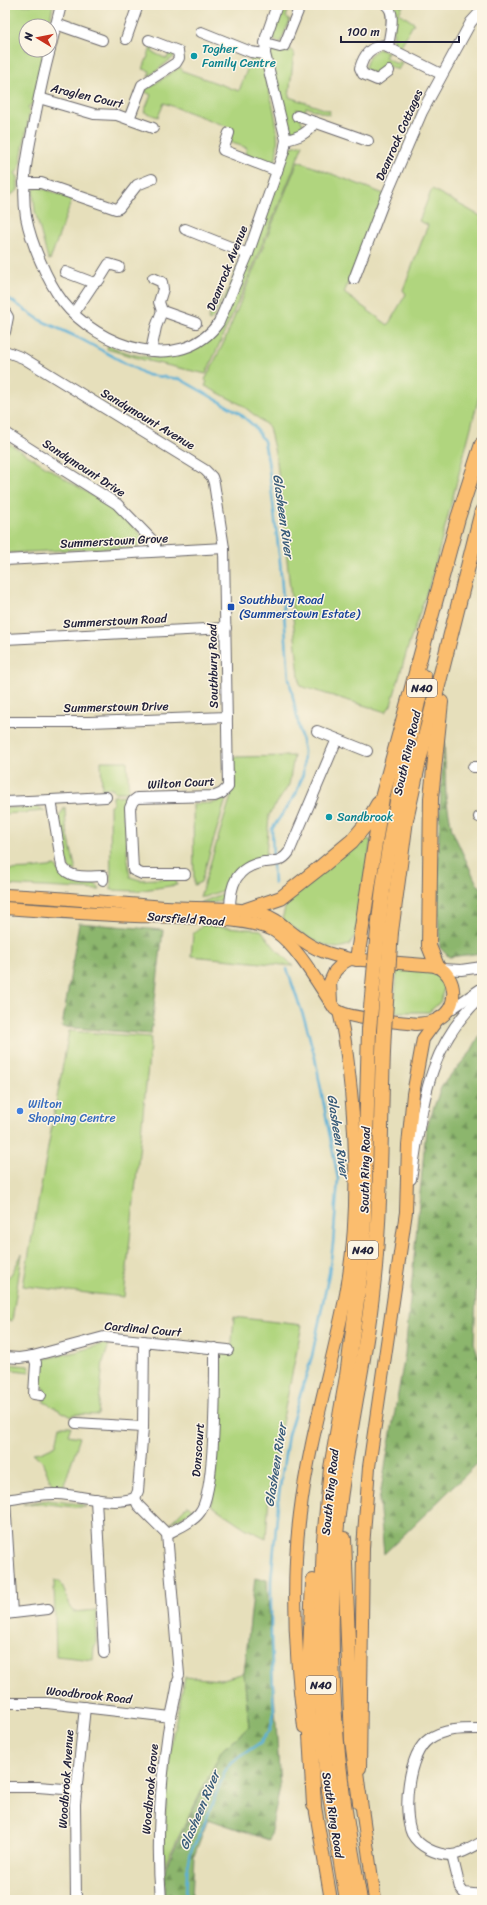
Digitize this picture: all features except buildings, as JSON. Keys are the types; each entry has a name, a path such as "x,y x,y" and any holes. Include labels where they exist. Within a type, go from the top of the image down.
{"highway":[{"path":"354,959 382,798 458,518 482,444"},
{"name":"South Ring Road","path":"360,1900 342,1790 336,1730 332,1670 334,1567 338,1514 348,1444 361,1372 376,1254 384,1030 384,931 393,816 408,741 482,448"},
{"name":"South Ring Road","path":"347,1900 327,1778 320,1680 324,1540 331,1468 347,1376 363,1254 369,1030 384,931 406,820 419,761 482,511"},
{"path":"440,967 429,946 431,798 448,646"},
{"path":"246,910 281,898 322,866 352,841 367,823 382,798"},
{"path":"348,1444 344,1542 352,1740 360,1803"},
{"path":"314,1804 308,1699 310,1621 317,1538 331,1468"}],"main road":[{"name":"Sarsfield Road","path":"5,895 246,910 274,919 298,937 330,955 354,959 440,967"},
{"name":"Sarsfield Road","path":"5,908 195,918 251,923 263,926 276,932 285,940 304,963 339,1012"},
{"path":"331,1002 330,982 335,970 343,963 354,959"},
{"path":"375,1900 360,1803 364,1548 369,1467 406,1212 408,1145 413,1094 423,1039 438,1020 450,1010 454,994 452,980 440,967"},
{"path":"339,1012 350,1016 416,1024 438,1020"},
{"path":"331,1900 314,1804 300,1694 295,1642 294,1584 304,1487 311,1446 344,1307 351,1254 355,1188 354,1136 345,1035 339,1012"}],"street":[{"name":"Deanrock Avenue","path":"58,18 61,5"},
{"path":"126,39 138,5"},
{"path":"386,5 390,9 392,17 388,47"},
{"name":"Deanrock Avenue","path":"48,58 39,98 24,183 24,205 27,223 38,253 54,288 64,302 86,325 124,345 138,350 163,352 188,347 200,341 213,330 224,313 248,254 284,152 286,140 265,54 265,42 274,6"},
{"path":"265,42 280,47 284,46 293,15 300,6"},
{"name":"Deanrock Cottages","path":"354,279 398,166 422,112 441,74 471,22 482,10"},
{"path":"58,25 102,40"},
{"path":"201,32 251,52 265,54"},
{"name":"Araglen Court","path":"128,119 142,85 176,63 179,54 175,50 149,40"},
{"path":"389,71 377,80 363,74 360,68 366,54 371,48 383,45 441,74"},
{"name":"Araglen Court","path":"39,98 90,112 117,115 153,128"},
{"path":"297,116 368,140"},
{"path":"286,140 300,136 310,130 315,122"},
{"path":"229,132 223,150 277,171"},
{"path":"24,183 41,183 119,208 137,185 152,179"},
{"path":"185,229 248,254"},
{"path":"74,313 109,264 119,267"},
{"path":"65,272 94,283"},
{"path":"151,351 156,327 162,311 159,302 163,289 162,282 153,278"},
{"path":"162,311 196,324"},
{"path":"5,312 8,317 6,328"},
{"name":"Sandymount Avenue","path":"5,351 23,358 209,473 214,483 224,548"},
{"name":"Sandymount Drive","path":"5,433 117,504 151,539 155,545 155,551"},
{"name":"Summerstown Grove","path":"5,560 224,548"},
{"name":"Southbury Road","path":"224,548 228,783"},
{"name":"Summerstown Road","path":"5,638 226,628"},
{"name":"Summerstown Drive","path":"5,722 90,722 227,717"},
{"path":"317,731 368,751"},
{"path":"230,910 231,890 237,876 250,867 264,862 279,861 284,859 289,852 337,739"},
{"name":"Wilton Court","path":"185,874 142,874 134,870 131,804 137,798 215,796 226,790 228,783"},
{"path":"5,802 106,797"},
{"path":"51,800 64,871 72,876 103,876 103,880"},
{"path":"440,967 461,970 482,967"},
{"path":"450,1010 482,988"},
{"path":"406,1212 430,1073 445,1039 469,1007 482,996"},
{"name":"Cardinal Court","path":"5,1357 19,1358 33,1356 98,1337 228,1350"},
{"path":"135,1498 138,1491 142,1427 144,1341"},
{"name":"Donscourt","path":"167,1534 200,1513 207,1498 215,1402 215,1348"},
{"path":"33,1356 36,1363 38,1395"},
{"path":"76,1423 142,1427"},
{"path":"48,1609 9,1614 5,1500 58,1494 96,1499 125,1500 135,1498"},
{"path":"135,1498 146,1513 167,1534"},
{"path":"96,1499 104,1653"},
{"name":"Woodbrook Grove","path":"161,1900 159,1827 166,1748 178,1678 167,1534"},
{"name":"Woodbrook Road","path":"5,1703 36,1702 171,1717"},
{"name":"Woodbrook Avenue","path":"76,1900 75,1819 85,1707"},
{"path":"482,1729 449,1730 429,1739 419,1752 411,1774 407,1802 408,1820 412,1834 420,1843 430,1850 452,1855 482,1842"},
{"path":"5,1787 38,1787 77,1790"},
{"path":"452,1855 460,1888 464,1892 482,1895"}],"green space":[{"path":"5,5 53,5 51,18 18,18 18,58 42,58 33,103 28,107 30,111 19,170 15,173 18,177 18,190 5,199"},
{"path":"282,5 297,6 294,11 288,11 286,17 290,20 280,43 272,39 271,32"},
{"path":"393,5 403,6 399,13 414,23 399,49 395,44 393,34 395,10"},
{"path":"152,45 154,46 152,52 167,59 170,51 173,53 174,57 148,77 150,71 143,69"},
{"path":"271,47 289,53 291,49 294,52 289,97 330,111 329,115 306,107 305,112 296,109 306,131 299,136 290,133 268,57"},
{"path":"378,49 388,52 385,57 397,64 399,61 402,63 398,70 386,65 377,74 366,70 365,67 369,56"},
{"path":"252,56 261,60 274,111 277,137 275,163 268,164 245,154 247,148 230,142 234,129 164,103 158,117 144,112 151,95 144,91 180,67 183,71 239,91"},
{"path":"303,144 245,286 206,374 144,360 107,349 108,345 136,355 166,358 185,353 207,341 287,148"},
{"path":"298,161 384,194 344,293 388,325 406,294 403,290 428,225 419,221 432,189 482,217 482,385 432,577 408,647 391,705 386,712 300,686 277,462 269,427 242,405 205,386 207,382 205,380 224,342"},
{"path":"39,187 72,199 50,260 48,259 35,211 33,190"},
{"path":"217,295 222,296 215,315 210,321 208,320"},
{"path":"5,441 115,510 137,530 144,540 142,544 136,547 5,553"},
{"path":"444,738 446,797 452,830 477,884 482,888 482,953 449,957 440,948 438,896"},
{"path":"294,756 289,785 269,815 266,857 242,868 232,877 227,889 200,897 235,783 234,757"},
{"path":"101,761 127,761 129,792 114,792 113,788 104,788 102,791"},
{"path":"126,795 127,852 130,877 140,880 173,878 176,880 177,885 136,891 111,890 110,806 113,805 113,796"},
{"path":"226,799 201,882 194,885 193,804 213,803"},
{"path":"38,807 45,811 5,814 5,808"},
{"path":"65,807 66,826 76,871 70,869 66,861 59,816"},
{"path":"362,839 371,840 357,933 349,945 337,948 322,944 308,937 282,919 287,901"},
{"path":"56,866 60,873 65,877 90,881 100,890 5,885 5,870"},
{"path":"227,892 220,901 200,903"},
{"path":"79,923 163,930 151,1034 62,1027"},
{"path":"203,925 261,930 275,948 293,966 191,956 193,934"},
{"path":"397,970 424,970 440,976 444,988 440,1002 429,1012 394,1012"},
{"path":"69,1031 151,1037 124,1297 23,1286"},
{"path":"482,1031 482,1253 477,1273 474,1343 482,1366 482,1459 384,1554 379,1501 405,1354 426,1129 442,1085 470,1053"},
{"path":"22,1254 12,1321 5,1320 5,1281 12,1273"},
{"path":"234,1317 302,1325 270,1482 266,1538 245,1528 211,1505 215,1480 219,1421 219,1353 231,1354"},
{"path":"103,1344 109,1345 103,1362 98,1415 74,1414 72,1417 44,1402 45,1390 39,1383 43,1359 76,1352"},
{"path":"5,1364 28,1366 30,1372 5,1369"},
{"path":"60,1426 71,1426 68,1435 80,1437 63,1488 53,1487 42,1461 33,1453 41,1452 56,1445"},
{"path":"48,1500 81,1504 86,1507 23,1504"},
{"path":"188,1505 193,1510 170,1523"},
{"path":"255,1578 267,1580 280,1787 269,1840 208,1819 194,1856 192,1900 165,1900 165,1868 222,1750 249,1727 244,1673"},
{"path":"54,1581 60,1581 73,1612 97,1610 96,1645 94,1648 93,1660 56,1656"},
{"path":"244,1673 249,1727 222,1750 164,1866 164,1828 172,1738 185,1677 220,1680"}],"waterway":[{"name":"Glasheen River","path":"5,296 40,320 79,338 147,375 180,379 238,412 254,426 264,441 268,461 280,562 289,678 304,751 303,774 296,794 272,829 273,860"},
{"name":"Glasheen River","path":"273,865 274,884"},
{"name":"Glasheen River","path":"186,1900 187,1872 191,1851 202,1830 225,1771 232,1762 261,1742 270,1730 274,1714 271,1638 271,1581 279,1494 288,1435 312,1356 329,1273 333,1244 338,1179 315,1058 306,1024 287,969"}],"place":[{"name":"Togher Family Centre","path":"194,56"},
{"name":"Southbury Road (Summerstown Estate)","path":"231,607"},
{"name":"Sandbrook","path":"329,817"},
{"name":"Wilton Shopping Centre","path":"20,1111"}]}
